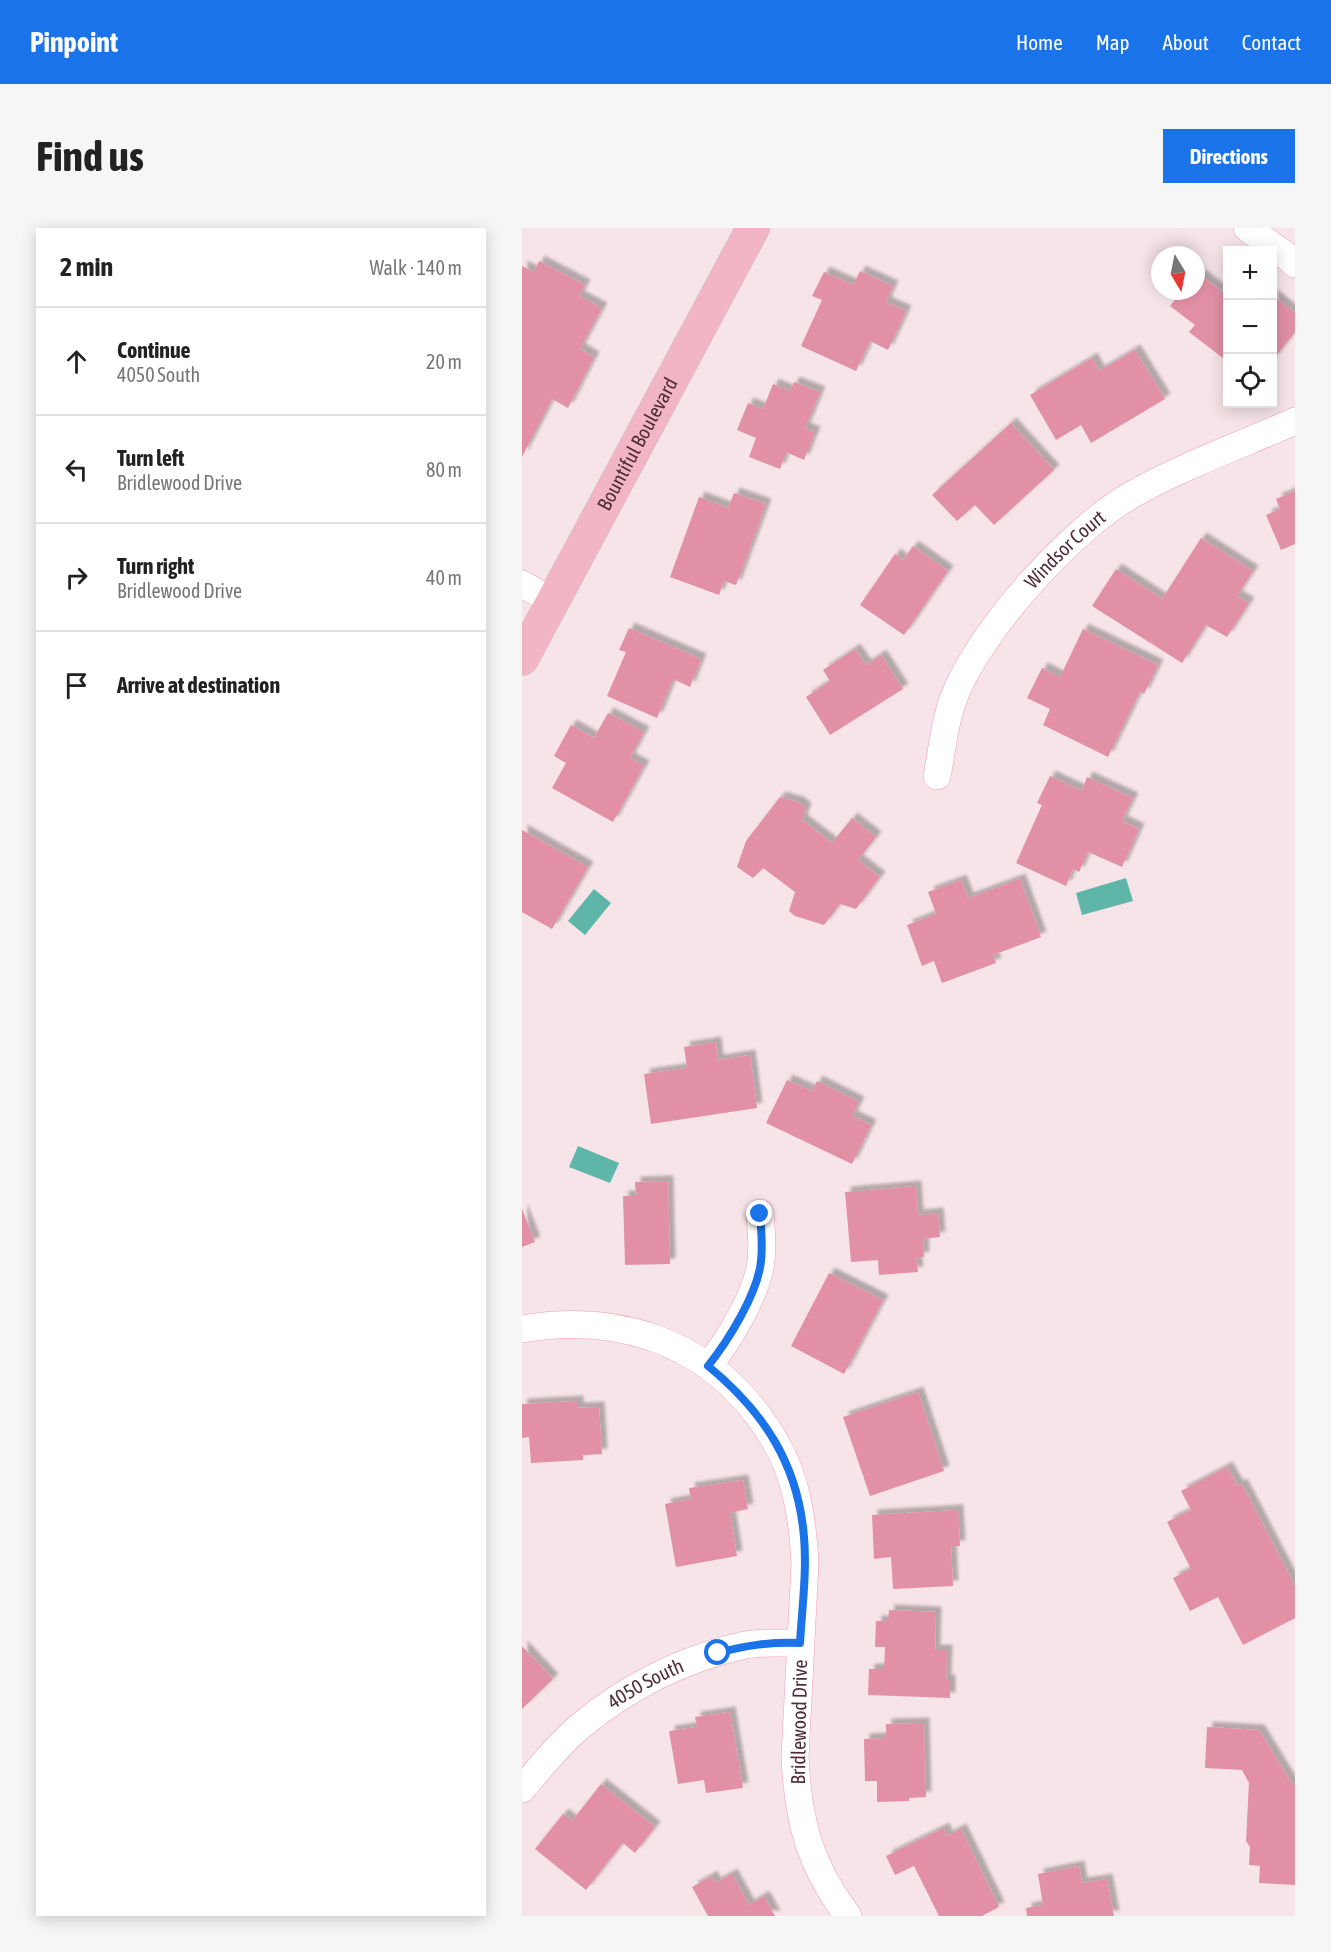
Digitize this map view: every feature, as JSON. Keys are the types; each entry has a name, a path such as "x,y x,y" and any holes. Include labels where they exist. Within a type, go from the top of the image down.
{"main road":[{"name":"Bountiful Boulevard","path":"522,659 753,228"}],"street":[{"path":"1247,228 1295,264"},
{"name":"Windsor Court","path":"937,776 947,720 965,676 1000,621 1061,550 1093,521 1131,495 1173,474 1295,421"},
{"path":"522,585 552,601"},
{"path":"708,1366 728,1339 755,1286 761,1263 760,1214"},
{"name":"Bridlewood Drive","path":"522,1329 592,1324 661,1340 682,1350 708,1366 734,1388 763,1422 786,1461 794,1485 804,1536 805,1563 795,1757 796,1788 801,1820 809,1846 821,1874 848,1916"},
{"name":"4050 South","path":"522,1789 545,1761 577,1729 613,1701 652,1678 706,1657 746,1645 772,1642 800,1643"}],"shaded area":[{"path":"1126,878 1133,901 1082,915 1076,893"},
{"path":"594,889 611,903 585,935 568,921"},
{"path":"578,1146 619,1163 610,1183 569,1167"}],"building":[{"path":"539,261 585,285 579,296 602,308 580,349 594,357 568,408 552,399 522,457 522,266 534,272"},
{"path":"860,271 893,286 886,302 906,311 888,350 870,341 856,371 801,346 822,300 812,296 824,272 853,285"},
{"path":"1205,279 1223,292 1223,358 1189,332 1195,325 1170,306 1175,300 1205,300"},
{"path":"1277,299 1295,313 1295,332 1277,355"},
{"path":"1135,350 1165,399 1091,443 1081,425 1056,440 1030,395 1092,358 1099,371"},
{"path":"794,382 820,392 805,428 815,432 804,460 786,452 780,469 749,457 756,438 737,430 748,403 763,409 773,384 790,391"},
{"path":"1011,423 1054,470 994,525 975,505 957,521 932,495"},
{"path":"1295,491 1295,544 1281,550 1266,515 1280,509 1276,499"},
{"path":"734,493 766,504 736,585 724,581 719,595 670,577 699,497 728,508"},
{"path":"1201,538 1253,571 1237,596 1249,603 1227,637 1206,625 1182,663 1092,606 1116,569 1162,599"},
{"path":"913,546 948,571 904,635 860,605 895,554 903,560"},
{"path":"629,628 701,659 690,687 673,679 657,718 607,696 626,652 619,650"},
{"path":"1083,629 1158,665 1144,694 1140,691 1108,757 1043,725 1050,709 1027,698 1042,668 1060,677"},
{"path":"855,649 866,665 881,655 903,689 830,735 806,697 830,681 823,670"},
{"path":"608,713 644,732 630,758 644,766 613,822 552,788 566,763 554,756 571,725 594,738"},
{"path":"1050,776 1082,791 1087,777 1133,798 1122,821 1139,829 1122,867 1088,852 1079,872 1073,869 1066,886 1016,863 1042,805 1037,803"},
{"path":"780,797 798,802 806,808 802,820 832,843 852,818 876,837 858,860 880,877 856,909 840,904 824,925 795,916 789,911 795,892 763,868 753,878 737,867 746,841"},
{"path":"522,830 588,867 552,929 522,912"},
{"path":"1020,879 1041,937 993,955 996,963 942,983 934,961 922,966 907,925 936,914 928,892 961,880 968,898"},
{"path":"716,1042 718,1060 750,1055 757,1108 651,1124 644,1074 687,1068 684,1047"},
{"path":"787,1080 812,1091 817,1081 859,1102 852,1116 871,1125 852,1164 766,1123"},
{"path":"668,1181 670,1264 625,1265 623,1196 636,1196 635,1182"},
{"path":"916,1186 918,1215 938,1213 940,1237 923,1239 924,1257 916,1258 918,1272 879,1275 878,1260 851,1262 845,1192"},
{"path":"522,1209 535,1242 522,1247"},
{"path":"829,1273 883,1300 844,1374 791,1346"},
{"path":"918,1392 944,1471 870,1496 843,1417"},
{"path":"578,1401 578,1408 599,1407 602,1454 583,1455 583,1460 531,1463 529,1437 522,1438 522,1404"},
{"path":"1227,1467 1238,1486 1242,1484 1295,1586 1295,1618 1243,1645 1218,1597 1190,1611 1173,1578 1191,1569 1167,1522 1191,1510 1181,1491"},
{"path":"743,1480 748,1509 730,1513 737,1556 676,1567 665,1504 691,1499 689,1488"},
{"path":"958,1510 960,1546 951,1546 953,1586 893,1589 891,1557 874,1559 872,1515"},
{"path":"889,1610 936,1612 935,1650 947,1650 946,1680 950,1680 950,1698 868,1695 869,1669 884,1669 885,1647 875,1647 876,1621 888,1621"},
{"path":"522,1646 553,1679 522,1709"},
{"path":"730,1712 743,1788 706,1793 704,1780 678,1784 669,1731 697,1727 695,1717"},
{"path":"924,1723 926,1797 909,1798 909,1801 877,1802 877,1781 865,1781 864,1739 886,1738 886,1724"},
{"path":"1207,1727 1259,1730 1292,1784 1295,1784 1295,1885 1259,1883 1260,1866 1249,1865 1250,1847 1246,1841 1249,1783 1242,1770 1205,1768"},
{"path":"601,1784 655,1827 635,1853 623,1843 586,1890 535,1849 563,1814 572,1821"},
{"path":"944,1828 947,1836 961,1829 999,1907 982,1916 939,1916 914,1866 895,1875 886,1856"},
{"path":"1079,1866 1082,1883 1107,1879 1114,1916 1027,1916 1026,1908 1043,1905 1038,1874"},
{"path":"732,1874 749,1905 764,1896 775,1916 708,1916 692,1887 712,1876 715,1883"}],"route":[{"path":"718,1653 746,1645 772,1642 800,1643 805,1563 804,1536 794,1485 786,1461 763,1422 734,1388 708,1366 722,1350 755,1286 761,1263 760,1214"}]}
